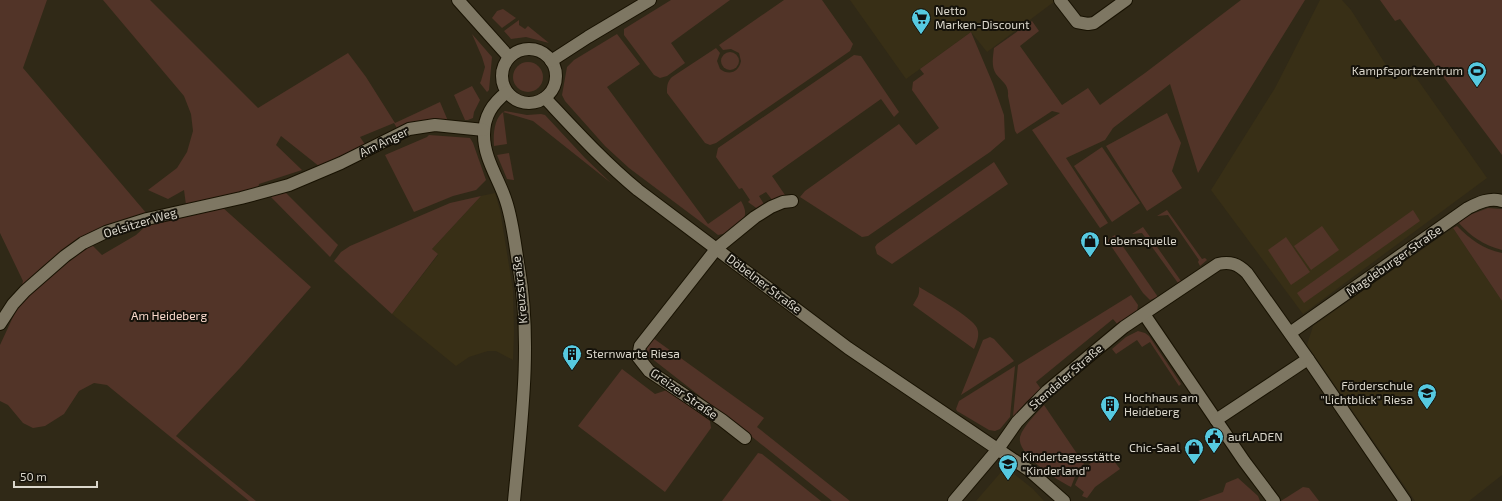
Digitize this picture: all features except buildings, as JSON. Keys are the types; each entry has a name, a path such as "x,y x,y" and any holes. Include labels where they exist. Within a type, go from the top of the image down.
{"street":[{"path":"458,0 509,57"},
{"path":"551,61 650,0"},
{"path":"1060,0 1077,22 1088,24 1094,23 1126,0"},
{"path":"528,49 538,51 547,56 551,61 555,70 556,79 553,89 545,98 540,101 530,103 521,102 513,98 507,92 502,80 502,69 509,57 518,51 528,49"},
{"name":"Kreuzstraße","path":"507,92 498,98 486,116 484,130 486,154 506,200 520,270 524,325 523,368 521,421 514,501"},
{"name":"Döbelner Straße","path":"545,98 591,147 618,173 848,348 1030,471 1064,501"},
{"name":"Am Anger","path":"289,185 341,163 409,129 435,125 484,130"},
{"name":"Oelsitzer Weg","path":"0,324 13,304 25,291 69,252 102,234 147,219 241,198 289,185"},
{"name":"Magdeburger Straße","path":"1290,333 1468,208 1491,200 1502,201"},
{"name":"Greizer Straße","path":"745,438 722,420 649,371 638,357 640,346 716,248 755,217 771,207 783,202 792,201"},
{"path":"1274,501 1216,420 1147,312 1218,264 1226,262 1240,267 1247,273 1308,358 1406,501"},
{"name":"Stendaler Straße","path":"954,501 998,449 1017,422 1046,392 1110,338 1147,312"},
{"path":"1216,420 1308,358"}],"shaded area":[{"path":"850,0 1055,1 987,52 971,32 906,79"},
{"path":"1320,0 1342,0 1351,10 1386,65 1410,69 1487,178 1303,314 1211,190 1275,88"},
{"path":"495,193 500,210 513,290 513,360 496,351 488,351 469,357 456,366 392,314 438,255 432,249 481,196"},
{"name":"Förderschule \"Lichtblick\" Riesa","path":"1453,228 1502,301 1502,475 1469,501 1415,501 1307,345 1313,326"},
{"name":"Kindertagesstätte \"Kinderland\"","path":"1002,471 1014,474 1033,489 1044,501 976,501"}],"green space":[{"path":"0,0 47,0 23,68 147,214 106,225 88,235 64,250 43,266 21,289 23,281 0,233"},
{"path":"103,0 150,0 258,108 348,53 366,77 395,123 440,102 448,121 434,120 416,123 398,130 394,123 360,137 366,146 320,167 281,136 276,145 302,170 259,184 258,189 186,205 184,190 168,199 148,190 177,168 187,152 193,131 191,114 184,96"},
{"path":"671,0 730,0 671,43 685,63 667,76 660,78 654,75 624,35 624,29"},
{"path":"784,0 822,0 853,44 850,51 716,143 710,145 705,143 667,93 669,81 672,77 716,48 720,53 717,61 720,69 727,72 733,72 736,70 741,61 739,53 731,49 723,50 719,45"},
{"path":"1241,0 1305,0 1198,173 1170,84 1113,128 1105,140 1066,158 1108,223 1100,228 1032,130 1060,113 1052,111 1017,134 1015,131 1007,89 993,68 994,48 1032,21 1039,31 1020,46 1062,105 1088,88 1100,105 1145,73"},
{"name":"Kampfsportzentrum","path":"1380,0 1502,0 1502,155 1400,19 1395,21"},
{"path":"503,9 516,18 502,28 492,18 497,11"},
{"path":"519,20 519,25 525,29 528,26 549,43 526,37 511,39 504,31"},
{"path":"971,32 993,84 1004,115 1005,139 990,152 868,236 862,237 800,197 805,191 899,124 916,145 939,128 912,90 913,82 924,74 920,69"},
{"path":"472,34 492,57 489,90 487,92 480,83 485,67"},
{"path":"617,34 640,64 607,87 708,224 741,201 745,210 743,220 728,232 718,235 629,168 605,146 565,101 562,95 567,67 574,60"},
{"path":"730,52 736,55 739,61 736,67 730,70 724,67 721,61 724,55"},
{"path":"854,55 861,56 899,112 894,117 881,99 772,176 785,195 773,201 766,192 759,196 765,206 759,210 748,202 750,200 742,188 739,189 716,157 718,148"},
{"path":"528,62 539,66 543,77 539,88 528,92 517,88 513,77 517,66"},
{"path":"472,86 480,100 474,112 473,118 465,120 454,95"},
{"path":"505,111 527,115 545,115 585,158 611,183 533,121 503,112"},
{"path":"503,112 507,144 494,146 496,121"},
{"path":"1167,113 1181,143 1172,171 1182,188 1147,211 1106,146"},
{"path":"429,135 470,138 486,180 476,190 453,196 414,212 385,155"},
{"path":"1102,147 1140,203 1112,222 1074,166"},
{"path":"509,153 514,180 507,179 497,155"},
{"path":"994,162 1008,184 892,264 877,254 875,247 877,244"},
{"path":"285,192 338,245 330,257 269,195"},
{"path":"481,196 432,249 438,254 392,314 334,261 341,252 350,246 450,203"},
{"name":"Am Heideberg","path":"222,207 311,287 240,368 176,436 256,501 249,501 107,385 94,383 79,391 64,414 45,426 33,428 23,423 8,405 0,401 0,345 19,304 64,262 91,244 102,255 136,235 148,224"},
{"path":"1488,208 1502,209 1502,250 1489,246 1478,240 1458,222 1472,214"},
{"path":"1167,210 1202,259 1205,258 1207,260 1200,266 1198,262 1199,260 1168,215 1157,216"},
{"path":"1413,210 1420,221 1304,303 1297,293"},
{"path":"1322,226 1339,250 1311,270 1294,246"},
{"path":"1457,226 1477,243 1502,253 1502,301 1453,228"},
{"path":"1143,227 1181,281 1178,283 1142,233 1132,234"},
{"path":"1115,235 1158,297 1150,300 1143,293 1107,240"},
{"path":"1286,237 1310,272 1291,285 1268,250"},
{"path":"919,287 951,306 974,323 977,328 978,336 974,349 913,305 919,294"},
{"path":"1131,295 1138,305 1137,312 1118,325 1113,319 1036,382 1041,389 1026,402 1015,417 1013,416 1018,365"},
{"path":"1138,331 1149,336 1181,384 1179,386 1150,342 1142,347 1137,340 1116,354 1112,349 1126,337"},
{"path":"990,337 994,339 1014,361 961,395 983,340"},
{"path":"653,338 764,418 757,427 850,501 832,501 646,354 647,347"},
{"path":"1015,366 1010,417 1000,429 995,431 989,430 957,411 956,409 959,401"},
{"path":"622,369 655,394 667,390 710,421 711,428 665,492 578,426"},
{"path":"1044,405 1084,464 1078,469 1071,487 1039,466 1024,451 1020,444 1020,437 1024,429"},
{"path":"758,453 762,454 821,501 722,501"},
{"path":"1108,453 1120,469 1095,487 1087,498 1082,496 1084,492 1075,485 1081,473 1092,462"},
{"path":"1238,478 1258,496 1260,501 1198,501 1223,492 1226,483"},
{"path":"1303,487 1309,488 1319,501 1281,501"}],"place":[{"name":"Netto Marken-Discount","path":"921,35"},
{"name":"Kampfsportzentrum","path":"1477,88"},
{"name":"Lebensquelle","path":"1090,258"},
{"name":"Sternwarte Riesa","path":"572,371"},
{"name":"Förderschule \"Lichtblick\" Riesa","path":"1427,410"},
{"name":"Hochhaus am Heideberg","path":"1110,422"},
{"name":"aufLADEN","path":"1214,454"},
{"name":"Chic-Saal","path":"1194,465"},
{"name":"Kindertagesstätte \"Kinderland\"","path":"1008,481"}]}
